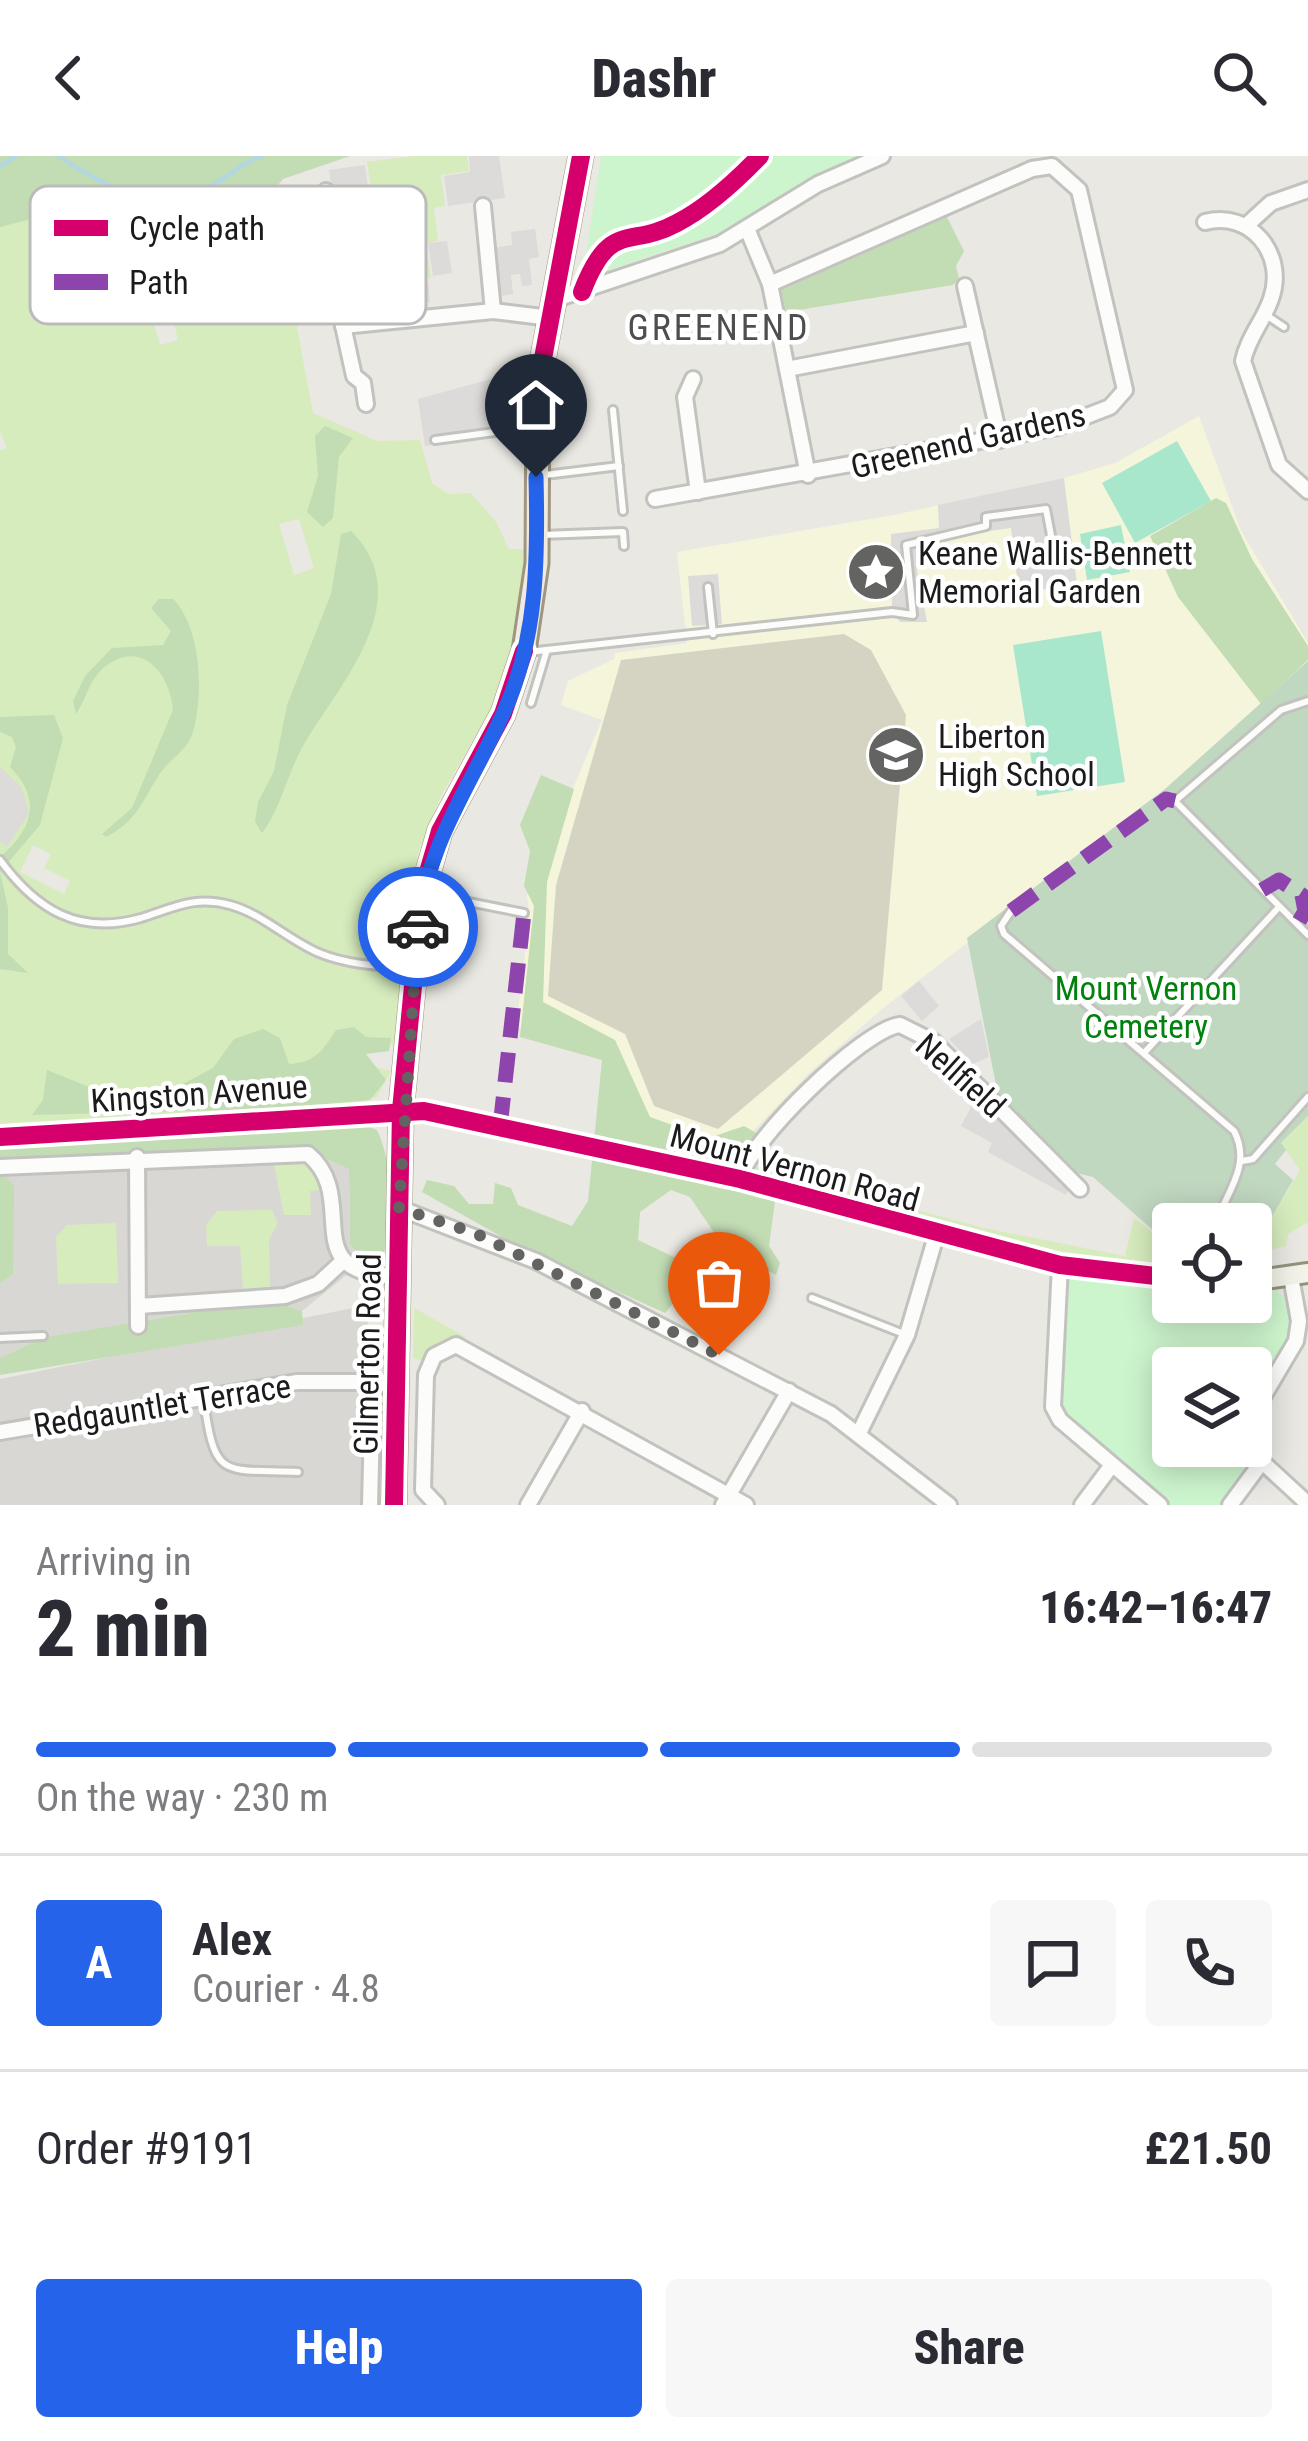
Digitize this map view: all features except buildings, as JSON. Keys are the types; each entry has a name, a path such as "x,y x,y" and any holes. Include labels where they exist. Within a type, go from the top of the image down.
{"main road":[{"name":"Gilmerton Road","path":"394,1505 401,1110 422,892 440,831 535,652 536,426 581,156"}],"street":[{"path":"426,318 554,309 748,231 818,184 882,156"},
{"name":"Greenend Gardens","path":"748,231 770,284 808,475 1058,427 1110,406 1125,390 1079,190 1061,169 1032,169 770,284"},
{"path":"1248,224 1271,203 1308,190"},
{"path":"483,206 493,311"},
{"path":"1205,222 1232,217 1248,224 1271,259 1274,284 1247,343 1245,376 1280,465 1308,491"},
{"path":"965,286 1000,440"},
{"path":"363,324 343,326 366,404"},
{"path":"787,369 976,333"},
{"path":"693,379 685,397 698,492"},
{"path":"655,499 808,475"},
{"name":"Nellfield","path":"740,1179 752,1150 820,1083 869,1037 900,1025 934,1042 1080,1189"},
{"name":"Kingston Avenue","path":"0,1137 401,1110"},
{"name":"Mount Vernon Road","path":"401,1110 740,1179 936,1236 1060,1265 1152,1276"},
{"path":"0,1167 137,1157 308,1154 328,1177 335,1250 343,1261 361,1273 398,1276"},
{"path":"137,1157 138,1326"},
{"path":"399,1208 536,1261 789,1391 859,1432 949,1505"},
{"path":"859,1432 907,1335 936,1236"},
{"path":"139,1306 285,1296 318,1284 343,1261"},
{"path":"1060,1265 1053,1406 1060,1420 1160,1505"},
{"path":"1272,1382 1296,1341 1299,1275"},
{"path":"436,1505 423,1490 425,1375 441,1350 466,1348 582,1411 726,1500 746,1505"},
{"name":"Redgauntlet Terrace","path":"0,1432 298,1382 397,1382"},
{"name":"Gilmerton Road","path":"370,1505 373,1382"},
{"path":"726,1500 789,1391"},
{"path":"528,1505 582,1411"},
{"path":"1082,1505 1112,1465"},
{"path":"1230,1505 1257,1467"},
{"path":"1267,1467 1308,1504"}],"lane":[{"path":"1263,313 1284,327"},
{"path":"613,410 623,511"},
{"path":"435,440 536,426"},
{"path":"536,477 619,466"},
{"path":"531,703 535,652 892,612 913,615 906,545 986,526 986,517 1046,508 1056,562"},
{"path":"537,535 623,532 624,545"},
{"path":"708,587 713,634"},
{"path":"1308,701 1281,710 1175,801 1308,934"},
{"path":"0,860 31,901 76,921 108,924 204,899 235,906 319,953 358,964 414,969"},
{"path":"422,892 524,913"},
{"path":"1144,1053 1279,907"},
{"path":"1011,911 1001,926 1004,934 1228,1125 1240,1142 1242,1161 1224,1203"},
{"path":"1242,1161 1253,1159 1308,1096"},
{"path":"812,1298 907,1335"},
{"path":"0,1338 43,1336"},
{"path":"203,1397 211,1449 218,1462 232,1469 298,1472"}],"shaded area":[{"path":"469,156 499,156 505,198 448,206 444,176 470,172"},
{"path":"365,165 368,186 331,186 329,170"},
{"path":"535,229 539,257 529,259 532,285 522,286 520,274 511,275 513,294 500,296 493,248 512,245 511,232"},
{"path":"447,241 452,273 433,276 428,243"},
{"path":"513,373 516,434 425,446 418,399"},
{"name":"Liberton High School","path":"1199,416 1241,531 1308,643 1308,661 1165,789 882,1009 809,1073 730,1155 598,1118 606,1048 516,1026 530,916 527,896 602,720 561,705 568,681 614,659 615,653 687,643 677,552 894,515 1064,478 1115,463"},
{"path":"1064,478 1077,584 1019,593 1011,528 961,535 919,546 917,570 927,622 900,622 892,612 891,534 939,528 938,505"},
{"path":"718,574 722,624 692,626 688,576"},
{"path":"844,634 871,650 906,715 882,990 718,1129 654,1106 625,1034 548,996 556,885 621,660"},
{"path":"0,767 21,787 29,813 7,847 0,842"},
{"path":"919,981 939,1006 922,1021 901,996"},
{"path":"981,1019 989,1057 973,1064 949,1039"},
{"path":"979,1092 1072,1184 1066,1195 988,1152 992,1143 961,1126"},
{"path":"302,1148 349,1169 350,1244 364,1261 302,1311 271,1300 44,1337 0,1358 0,1283 13,1275 4,1174 7,1157"},
{"path":"368,1305 366,1505 0,1505 0,1379"}],"green space":[{"path":"0,156 350,156 283,179 277,186 30,186 30,219 0,227"},
{"path":"467,156 469,171 441,175 445,206 434,208 438,241 426,243 426,186 371,186 367,162"},
{"path":"601,156 864,156 811,179 729,230 599,273 585,261"},
{"path":"270,183 271,186 208,186"},
{"path":"30,195 30,324 154,324 160,345 178,340 174,324 296,324 313,413 377,441 420,440 432,483 448,494 471,493 496,522 509,549 527,549 518,622 498,697 441,796 418,853 394,1045 364,1041 361,1064 391,1071 377,1097 343,1108 0,1128 0,450 7,448 0,432 0,196","holes":["299,519 314,568 294,575 279,524","33,845 51,854 44,868 70,881 64,894 20,872"]},
{"path":"947,217 964,251 956,266 959,279 953,285 786,312 781,290"},
{"path":"325,426 353,438 339,457 333,518 323,527 307,512 318,476 315,436"},
{"path":"1177,441 1211,501 1135,543 1102,483"},
{"path":"1216,498 1226,503 1252,559 1308,646 1308,660 1261,704 1178,597 1150,536"},
{"path":"1121,525 1130,572 1087,580 1080,534"},
{"path":"351,531 370,556 378,583 376,610 355,664 300,751 262,833 255,822 258,802 274,771 287,705 331,594 341,534"},
{"path":"159,599 173,599 195,643 199,680 193,732 132,818 106,837 102,834 132,808 173,710 171,696 159,671 139,657 127,656 101,670 76,714 73,701 85,676 112,648 163,645 171,631 151,608"},
{"path":"1101,631 1125,782 1037,796 1013,645"},
{"name":"Mount Vernon Cemetery","path":"1308,661 1308,1116 1281,1143 1286,1150 1275,1164 1293,1180 1272,1217 1272,1203 1152,1203 1152,1229 1093,1177 1072,1172 999,1100 967,938 1165,789"},
{"path":"54,715 63,738 40,825 0,872 0,857 20,836 30,803 10,767 16,747 12,737 0,732 0,717"},
{"path":"541,775 574,789 547,882 543,1002 615,1040 650,1117 709,1138 744,1126 758,1134 732,1166 715,1165 713,1178 775,1201 769,1246 780,1263 776,1275 723,1246 690,1197 671,1190 640,1212 638,1240 676,1258 692,1256 704,1266 665,1313 520,1247 422,1192 427,1180 454,1186 469,1204 493,1204 495,1183 511,1188 518,1205 572,1226 588,1201 602,1060 520,1037 534,906 524,886 530,851 520,825"},
{"path":"0,872 8,908 8,954 28,973 0,969"},
{"path":"354,1027 366,1037 391,1038 389,1051 366,1054 386,1080 370,1100 269,1109 32,1115 43,1100 47,1070 139,1107 213,1068 234,1039 263,1029 280,1038 289,1064 317,1054 336,1030"},
{"path":"1308,1116 1308,1222 1288,1234 1286,1246 1272,1249 1272,1217 1300,1170 1281,1144"},
{"path":"355,1121 377,1130 387,1159 392,1214 380,1259 364,1261 350,1244 349,1169 302,1148 8,1157 4,1174 14,1186 13,1275 0,1283 0,1143"},
{"path":"273,1160 301,1160 319,1179 321,1190 310,1191 311,1215 284,1215"},
{"path":"755,1166 984,1228 1125,1256 1134,1218 1152,1232 1152,1268 963,1232 757,1174"},
{"path":"272,1210 278,1223 269,1240 270,1287 243,1289 240,1246 207,1246 206,1225 217,1211"},
{"path":"116,1223 118,1283 58,1284 56,1237 67,1225"},
{"path":"1064,1276 1152,1288 1152,1323 1272,1323 1272,1290 1284,1297 1292,1331 1272,1367 1272,1347 1152,1347 1152,1467 1245,1467 1224,1505 1169,1505 1063,1413"},
{"path":"271,1300 302,1311 303,1325 0,1375 0,1358 44,1337"},
{"path":"414,1308 466,1337 438,1344 422,1361 413,1358"}],"waterway":[{"path":"0,166 16,156"},
{"path":"59,156 112,186"},
{"path":"209,186 262,156"}],"marked path":[{"path":"1011,911 1166,799 1175,801"},
{"path":"1262,890 1279,880 1302,895 1305,911 1297,925"},
{"path":"500,1127 524,913"}],"cycle path":[{"path":"538,385 581,156"},
{"path":"582,292 592,269 612,245 688,217 760,156"},
{"path":"394,1505 401,1110 422,893 440,831 503,714 524,651"},
{"path":"0,1137 424,1111 740,1179 1060,1265 1152,1276"}],"way so far":[{"path":"418,927 401,1110 399,1208 475,1233 536,1261 719,1355"}],"place":[{"name":"Keane Wallis-Bennett Memorial Garden","path":"876,572"},
{"name":"Liberton High School","path":"896,755"}],"district":[{"name":"GREENEND","path":"719,327"}],"route":[{"path":"418,927 426,873 440,831 503,714 524,651 535,593 536,477"}]}
